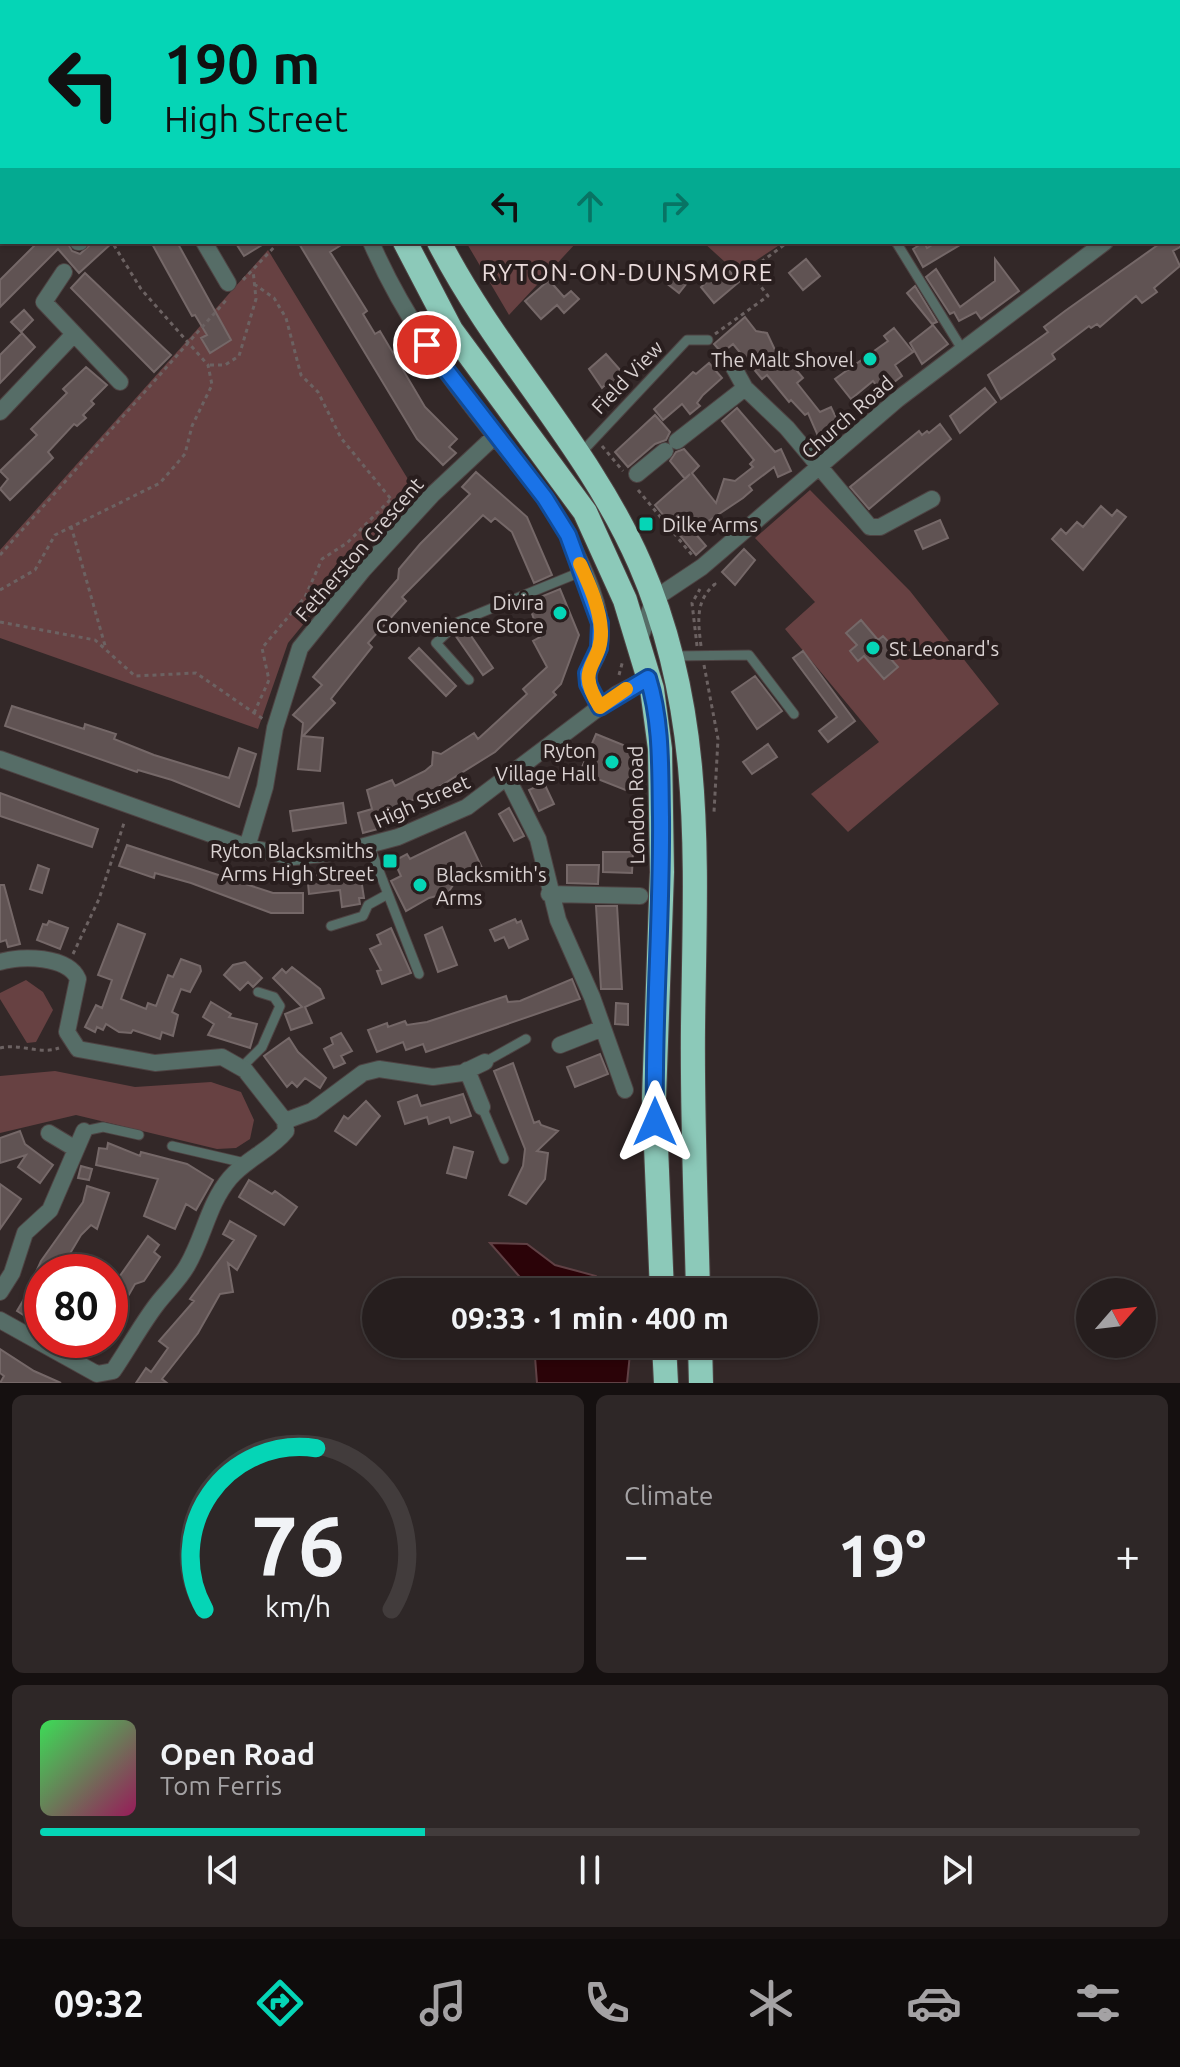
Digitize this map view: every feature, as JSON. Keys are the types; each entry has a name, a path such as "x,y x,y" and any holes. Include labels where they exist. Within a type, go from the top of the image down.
{"highway":[{"name":"London Road","path":"406,244 451,330 585,512 625,600 629,645 648,678 660,749 662,872 654,1098 661,1278"},
{"path":"440,244 478,311 587,446 654,599 674,656 690,747 697,882 693,1029 698,1278"},
{"path":"665,1358 666,1383"},
{"path":"700,1358 701,1383"}],"street":[{"path":"205,244 228,283"},
{"path":"372,244 404,312 554,512 583,571 600,623 599,648 587,673 588,684 600,707"},
{"name":"Church Road","path":"654,599 707,573 821,467 962,349 1102,244"},
{"path":"64,272 44,302 120,382"},
{"path":"0,412 74,334"},
{"path":"734,368 745,388 821,467 870,527 880,527 932,499"},
{"path":"632,477 745,388"},
{"name":"Fetherston Crescent","path":"247,847 265,787 275,728 300,648 419,509 495,436"},
{"path":"629,645 654,599"},
{"name":"High Street","path":"0,759 247,847 293,857 369,845 398,837 467,807 617,694 648,678"},
{"path":"508,779 538,839 549,894 625,1090"},
{"path":"549,894 640,896"},
{"path":"0,962 37,959 68,965 78,979 67,1032 71,1043 90,1053 155,1063 222,1057 242,1067 285,1121 286,1131 280,1139 245,1163 212,1204 195,1253 183,1274 157,1304 113,1371 97,1374 0,1320"},
{"path":"560,1045 603,1028"},
{"path":"285,1121 312,1111 363,1073 379,1069 433,1077 467,1070 485,1062"},
{"path":"467,1070 482,1107"},
{"path":"0,1292 12,1273 25,1233 50,1210 61,1189 74,1148 84,1131"},
{"path":"49,1133 74,1148"}],"lane":[{"path":"897,244 962,349"},
{"name":"Field View","path":"587,446 687,340 708,340"},
{"path":"469,680 436,643 458,622 583,571"},
{"path":"674,656 749,655 794,714"},
{"path":"369,845 419,974"},
{"path":"331,926 363,916 368,905 388,894"},
{"path":"242,1067 262,1047 280,1006 274,997 258,992"},
{"path":"485,1062 526,1039"},
{"path":"482,1107 504,1159"},
{"path":"84,1131 103,1127 139,1135"},
{"path":"172,1146 245,1163"}],"path":[{"path":"0,590 35,570 55,535 150,489 180,463 197,413 212,385 208,365 141,289 113,244"},
{"path":"0,555 277,244"},
{"path":"708,340 768,296 749,271 785,244"},
{"path":"208,365 225,365 239,356 256,299 253,270"},
{"path":"254,284 274,298 286,318 301,375 318,392 341,438 391,499 419,509"},
{"path":"587,446 632,477 707,573 715,584 703,596 697,616 699,646 692,603 707,573"},
{"path":"254,713 269,680 262,648 305,597 322,559 347,543 391,499"},
{"path":"71,526 106,650"},
{"path":"0,622 95,640 135,676 196,673 275,728"},
{"path":"617,694 609,685 621,673 629,645"},
{"path":"68,965 99,899 130,805"},
{"path":"0,1048 13,1045 53,1050 71,1043"}],"shaded area":[{"path":"467,244 575,244 509,315"},
{"path":"705,244 781,244 737,273"},
{"path":"268,250 414,489 288,643 258,729 0,638 0,550"},
{"path":"810,490 910,591 999,704 848,832 811,794 879,742 785,629 815,602 755,538"},
{"path":"26,980 43,992 53,1010 36,1042 27,1043 0,999 0,993"},
{"path":"55,1071 135,1087 211,1082 241,1092 254,1120 250,1139 236,1148 217,1149 76,1115 0,1133 0,1076"},
{"path":"490,1243 527,1244 555,1265 597,1278 521,1278"},
{"path":"535,1358 630,1358 627,1383 537,1383"}],"building":[{"path":"36,244 68,244 72,251 80,254 91,244 111,244 79,273 58,249 0,307 0,280"},
{"path":"152,244 178,244 231,340 210,353 201,338 207,335 195,315 192,316"},
{"path":"236,244 264,244 244,256"},
{"path":"299,244 343,244 330,252 367,311 363,314 375,334 380,331 425,407 457,439 449,447 456,453 443,465 417,439"},
{"path":"921,244 927,248 934,244 962,244 923,267 913,249"},
{"path":"1159,244 1180,244 1173,251 1180,266 1154,288 1157,292 1142,303 1136,296 1100,327 1097,324 1091,328 1089,326 1052,354 1055,359 1001,399 988,375 1048,332 1044,327"},
{"path":"806,259 820,276 803,290 789,273"},
{"path":"995,259 1019,291 981,319 976,312 959,321 954,312 950,314 926,277 936,269 960,307 995,281"},
{"path":"725,266 739,282 714,303 701,287"},
{"path":"673,272 687,283 679,293 665,282"},
{"path":"85,273 171,355 154,372 71,288"},
{"path":"549,280 564,297 571,291 579,299 564,313 557,305 541,319 525,301"},
{"path":"915,286 937,322 932,324 907,293"},
{"path":"24,310 33,320 21,332 11,322"},
{"path":"745,317 756,331 767,333 775,350 787,351 786,358 803,378 797,383 820,412 831,407 838,422 828,427 830,431 818,436 808,413 805,415 791,400 789,402 767,375 762,379 733,344 722,353 714,344"},
{"path":"933,325 948,344 922,364 910,343"},
{"path":"894,328 913,352 895,365 902,376 881,392 873,381 851,399 835,379 888,341 884,336"},
{"path":"22,333 35,347 0,383 0,355"},
{"path":"606,354 621,371 615,376 627,389 618,398 605,385 602,388 589,369"},
{"path":"709,363 722,378 703,395 697,403 700,406 690,414 682,404 663,420 654,409 693,372 696,374"},
{"path":"86,367 107,385 91,401 94,404 83,415 86,418 77,426 74,424 48,452 53,458 10,500 0,489 8,479 0,471 37,435 31,429 67,393 63,389"},
{"path":"985,388 996,402 960,433 950,416"},
{"path":"737,408 775,452 781,449 791,471 778,477 774,467 749,486 752,490 743,498 698,528 694,532 706,546 696,555 655,505 685,479 670,461 676,452 684,449 699,466 692,473 716,503 724,479 735,481 753,467 750,464 754,460 722,421"},
{"path":"655,415 670,432 666,440 655,444 628,467 615,452"},
{"path":"940,424 951,439 869,509 850,487 919,431 922,435 927,431 929,433"},
{"path":"476,472 527,517 552,575 534,583 512,532 495,518 491,522 483,515 402,597 406,601 368,643 372,647 331,699 335,703 303,736 323,738 320,771 298,769 303,723 293,715 322,685 313,677 398,579 399,569 420,544 470,494 462,487"},
{"path":"1101,506 1112,516 1117,510 1126,517 1083,570 1052,539 1061,529 1066,534 1077,522 1083,527"},
{"path":"940,520 948,538 923,549 915,531"},
{"path":"744,549 755,560 735,585 722,572"},
{"path":"560,589 579,635 561,684 553,692 556,695 495,752 429,793 386,812 389,826 363,833 358,813 372,809 367,790 392,780 395,786 425,771 432,765 433,752 441,754 474,733 478,739 527,694 523,689 547,667 533,641 540,637 528,602"},
{"name":"St Leonard's","path":"861,620 878,640 883,636 896,650 889,657 898,667 884,679 864,656 858,661 850,651 857,645 846,633"},
{"path":"465,627 493,668 483,675 455,635"},
{"path":"419,648 456,686 446,696 409,658"},
{"path":"803,651 855,721 828,742 819,731 837,717 793,658"},
{"path":"755,676 782,711 757,729 732,692"},
{"path":"12,706 84,729 85,724 116,734 114,739 154,755 229,778 239,748 256,754 239,807 172,780 137,772 5,726"},
{"name":"Ryton Village Hall","path":"596,734 643,753 628,791 580,772"},
{"path":"768,744 777,757 752,774 743,762"},
{"path":"544,783 554,804 539,811 529,790"},
{"path":"0,793 98,829 92,847 0,816"},
{"path":"343,803 346,823 293,831 290,811"},
{"path":"509,808 524,836 514,841 499,814"},
{"path":"465,832 484,872 464,882 460,874 448,893 429,898 406,911 391,881 401,876 394,861 407,854 410,859"},
{"path":"127,845 273,893 303,893 303,913 271,913 191,883 155,873 154,878 119,866"},
{"path":"603,852 633,852 632,873 603,872"},
{"path":"38,865 49,869 42,893 30,889"},
{"path":"567,865 599,865 598,884 567,883"},
{"path":"323,872 324,877 360,872 364,898 359,898 360,904 342,907 340,890 309,894 307,873"},
{"path":"0,885 4,885 20,944 8,947 6,940 0,942"},
{"path":"596,906 617,906 622,989 601,989"},
{"path":"515,919 517,923 521,921 528,939 509,948 504,937 495,941 490,930"},
{"path":"49,921 68,928 60,949 37,940 43,924 47,925"},
{"path":"118,924 145,934 121,999 146,1009 148,1003 156,1006 168,975 173,977 181,959 200,966 201,971 190,992 181,989 172,1012 178,1015 173,1036 162,1032 160,1039 133,1030 131,1033 119,1032 106,1024 103,1030 97,1027 95,1032 85,1027 96,1005 102,1008 112,980 98,975"},
{"path":"442,927 457,965 438,972 425,935"},
{"path":"391,928 411,973 382,984 377,971 381,970 370,949 381,944 377,935"},
{"path":"245,962 262,978 253,987 248,982 240,990 224,975 233,965"},
{"path":"292,967 320,989 324,998 305,1007 312,1023 291,1030 285,1014 302,1007 273,978 282,969 286,973"},
{"path":"572,979 580,999 426,1052 423,1044 406,1050 403,1042 377,1052 368,1030 387,1023 388,1027 405,1021 407,1025 427,1022 506,996 508,1002 520,1001"},
{"path":"211,1002 231,1014 229,1017 257,1024 250,1048 208,1035 214,1024 203,1017"},
{"path":"616,1003 628,1004 628,1025 615,1024"},
{"path":"341,1033 352,1051 341,1056 345,1063 334,1068 324,1049 333,1044 331,1038"},
{"path":"289,1038 298,1052 326,1078 320,1088 305,1078 297,1087 292,1082 287,1087 264,1056"},
{"path":"600,1054 608,1074 575,1087 567,1067"},
{"path":"513,1063 534,1123 539,1121 541,1125 558,1131 537,1151 548,1153 545,1179 526,1204 509,1195 523,1166 525,1149 494,1071"},
{"path":"463,1094 471,1116 451,1123 449,1117 429,1124 427,1117 405,1124 398,1102 417,1095 421,1106"},
{"path":"366,1101 380,1116 356,1145 335,1131 344,1116 348,1119"},
{"path":"20,1131 25,1144 53,1165 40,1183 18,1167 26,1155 0,1163 0,1138"},
{"path":"108,1143 140,1156 141,1152 187,1164 213,1180 196,1210 186,1204 175,1229 144,1216 158,1179 96,1165 99,1148 107,1149"},
{"path":"454,1147 473,1152 466,1178 447,1173"},
{"path":"81,1166 92,1169 89,1180 78,1178"},
{"path":"249,1180 272,1194 275,1191 297,1207 284,1225 239,1197"},
{"path":"0,1184 21,1199 0,1229"},
{"path":"87,1186 109,1193 97,1229 91,1225 70,1254 46,1254 83,1202"},
{"path":"230,1221 256,1236 237,1270 228,1263 233,1292 220,1294 198,1333 162,1379 167,1383 136,1383 146,1368 151,1372 168,1348 159,1341 194,1301 190,1299 234,1240 223,1234"},
{"path":"148,1236 159,1245 154,1252 160,1257 144,1281 135,1284 128,1296 128,1264"},
{"path":"24,1299 24,1315 17,1311"},
{"path":"0,1349 34,1371 61,1383 0,1383 4,1376 0,1373"}],"slow traffic":[{"path":"580,564 595,603 601,633 599,648 587,673 588,684 600,707 626,689"}],"place":[{"name":"The Malt Shovel","path":"870,359"},
{"name":"Dilke Arms","path":"646,524"},
{"name":"Divira Convenience Store","path":"560,613"},
{"name":"St Leonard's","path":"873,648"},
{"name":"Ryton Village Hall","path":"612,762"},
{"name":"Ryton Blacksmiths Arms High Street","path":"390,861"},
{"name":"Blacksmith's Arms","path":"420,885"}],"district":[{"name":"RYTON-ON-DUNSMORE","path":"628,272"}],"route":[{"path":"427,345 545,498 568,535 600,623 599,648 587,673 588,684 600,707 648,678 652,689 660,749 662,872 655,1022 655,1122"}]}
